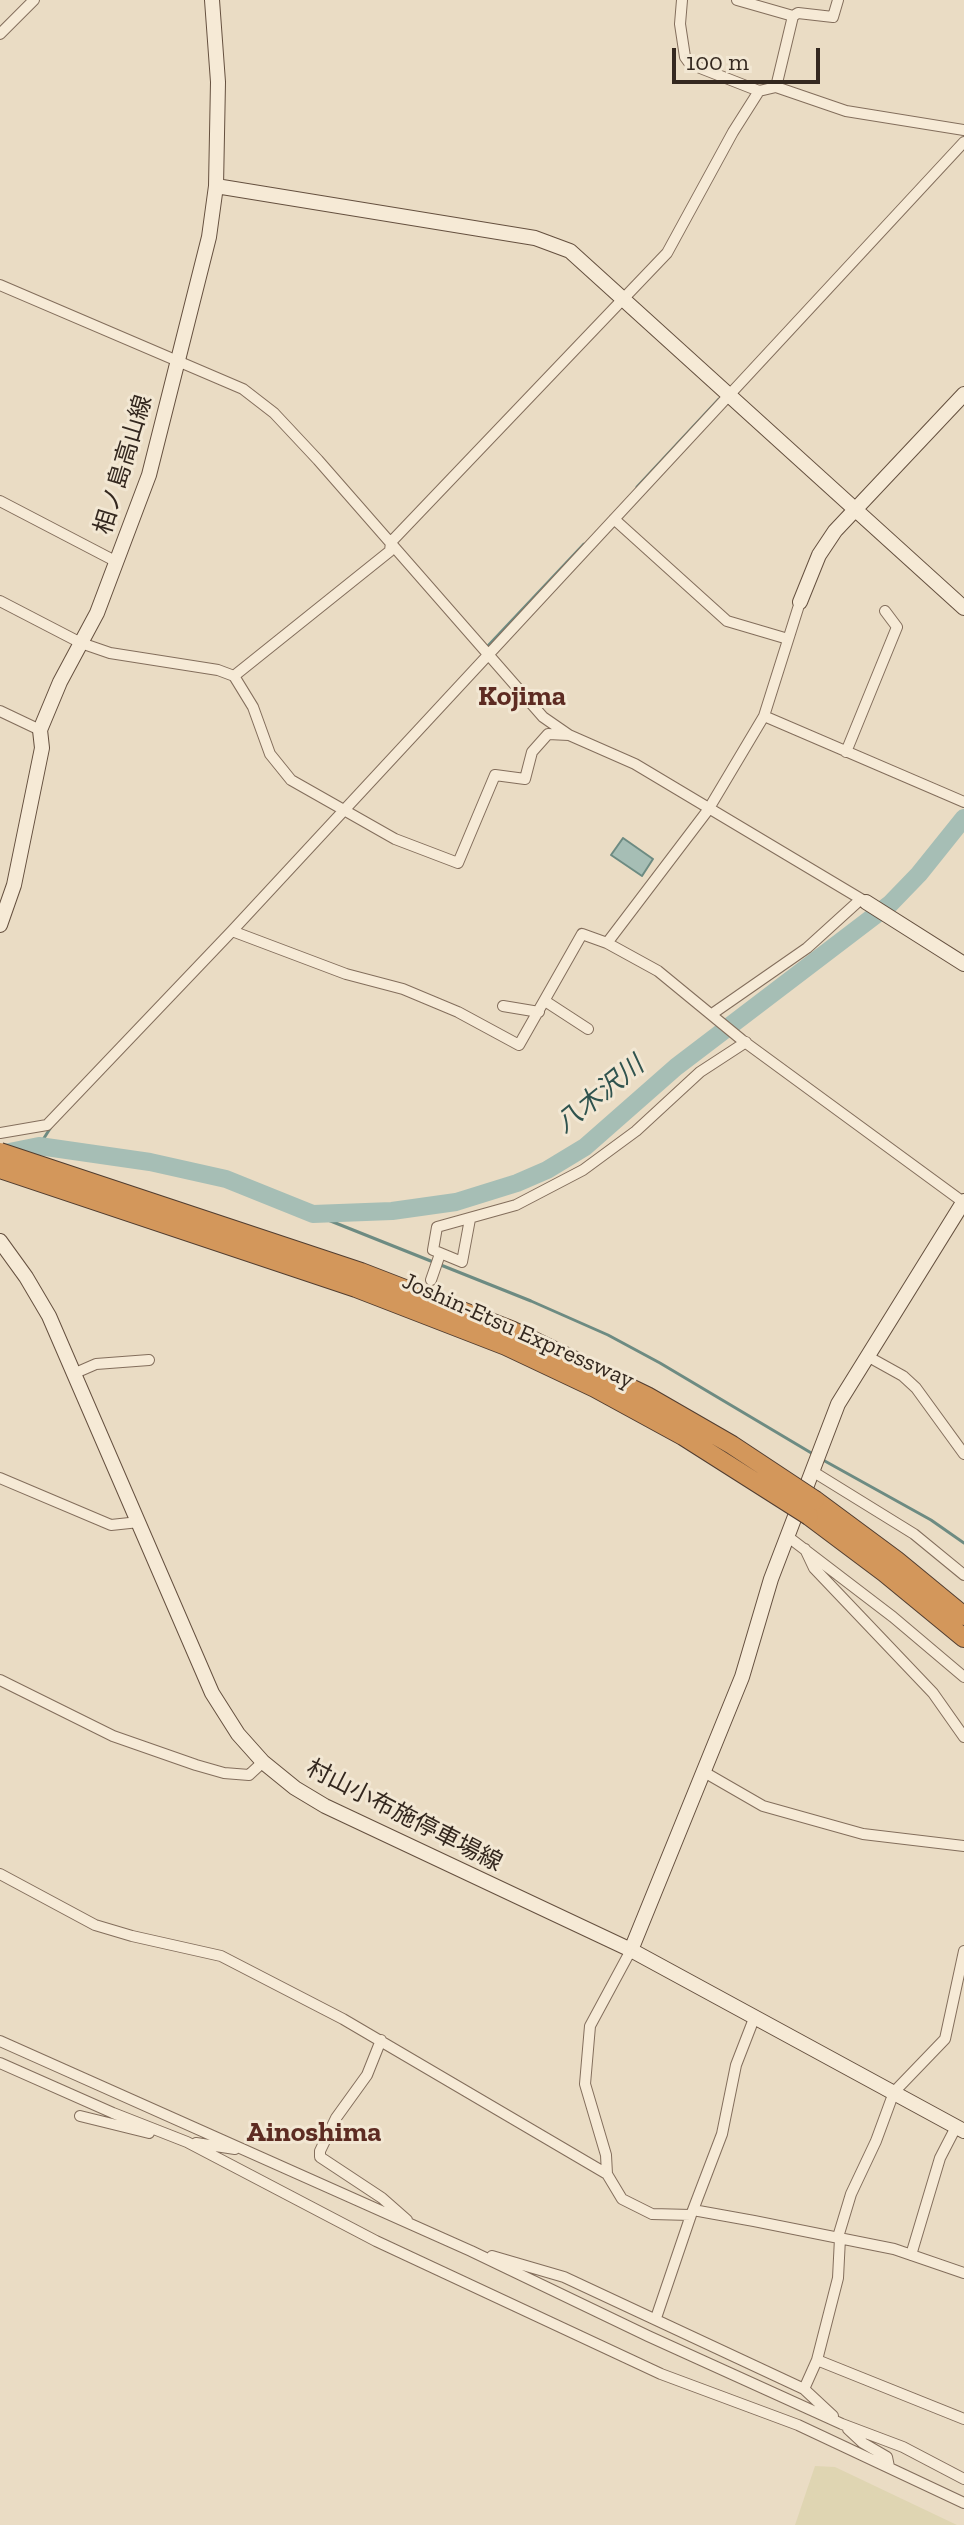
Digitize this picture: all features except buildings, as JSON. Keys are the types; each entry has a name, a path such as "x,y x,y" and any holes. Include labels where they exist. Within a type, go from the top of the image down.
{"highway":[{"name":"Joshin-Etsu Expressway","path":"0,1152 361,1272 511,1330 603,1373 690,1420 812,1508 964,1638"},
{"name":"Joshin-Etsu Expressway","path":"0,1169 356,1288 470,1331 551,1366 812,1508 896,1560 964,1616"}],"main road":[{"name":"相ノ島高山線","path":"0,925 14,885 42,748 40,730 117,562 149,475 209,237 216,186 218,82 212,0"},
{"path":"216,186 535,238 570,251 964,608"},
{"path":"800,602 819,555 835,531 964,394"},
{"path":"863,900 964,964"},
{"path":"631,1950 742,1677 787,1536 838,1404 963,1204"},
{"name":"村山小布施停車場線","path":"0,1241 49,1316 212,1693 238,1734 263,1762 295,1788 325,1806 631,1950 960,2129"}],"street":[{"path":"0,34 34,0"},
{"path":"682,0 680,24 685,57 690,64 759,91 776,87 846,111 964,130"},
{"path":"737,0 793,16 798,13 833,17 838,0"},
{"path":"776,87 793,16"},
{"path":"234,676 390,551 391,542 667,253 759,91"},
{"path":"0,1133 47,1125 344,812 964,142"},
{"path":"0,285 243,389 274,413 543,717 569,735 635,764 863,900 807,948 712,1014"},
{"path":"0,501 117,562"},
{"path":"614,519 727,621 788,639"},
{"path":"0,601 81,643 110,653 218,670 234,676 253,707 270,754 291,780 395,839 458,863 495,775 525,779 532,752 548,734 569,735"},
{"path":"607,943 708,810 764,716 800,602"},
{"path":"846,752 897,627 885,611"},
{"path":"0,711 40,730"},
{"path":"764,716 964,802"},
{"path":"232,931 346,974 403,989 458,1012 519,1045 582,934 607,943 658,971 744,1041 963,1204"},
{"path":"545,1001 588,1029"},
{"path":"503,1006 539,1012"},
{"path":"470,1219 462,1262 433,1250 437,1227 516,1205 583,1170 636,1131 700,1072 744,1041"},
{"path":"431,1280 440,1254"},
{"path":"867,1356 903,1376 916,1388 964,1454"},
{"path":"73,1374 96,1364 149,1360"},
{"path":"813,1468 914,1534 964,1575"},
{"path":"0,1478 111,1525 139,1522"},
{"path":"787,1536 964,1677"},
{"path":"805,1549 814,1568 894,1656 933,1693 964,1737"},
{"path":"0,1680 113,1736 196,1765 224,1773 249,1775 263,1762"},
{"path":"704,1772 763,1806 863,1834 964,1846"},
{"path":"0,1874 95,1925 221,1956 381,2040 607,2174"},
{"path":"631,1950 590,2026 585,2084 606,2155 607,2174 622,2199 652,2214 692,2213 839,2237 911,2255 964,2273"},
{"path":"804,2389 817,2360 838,2278 839,2237 851,2194 876,2141 894,2092 945,2039 964,1951"},
{"path":"656,2318 722,2134 736,2065 755,2016"},
{"path":"381,2040 367,2075 336,2118 320,2157 382,2198 414,2226"},
{"path":"0,2041 471,2251 842,2424 903,2447 964,2479"},
{"path":"0,2063 187,2142 376,2241 661,2374 798,2425 964,2503"},
{"path":"80,2116 187,2142 249,2151"},
{"path":"911,2255 940,2158 960,2129"},
{"path":"471,2251 564,2277 804,2389 863,2443 887,2457 889,2467"},
{"path":"817,2360 964,2419"}],"shaded area":[{"path":"623,838 653,859 642,876 611,855"},
{"path":"815,2466 835,2467 957,2525 795,2525"}],"waterway":[{"path":"637,487 719,399"},
{"path":"485,649 584,544"},
{"name":"八木沢川","path":"0,1154 39,1146 150,1162 226,1179 313,1214 392,1211 456,1202 517,1183 547,1170 585,1147 676,1067 890,904 919,874 964,818"},
{"path":"39,1146 51,1127"},
{"path":"313,1214 608,1335 813,1454"},
{"path":"823,1460 931,1520 964,1543"}],"district":[{"name":"Kojima","path":"522,697"},
{"name":"Ainoshima","path":"314,2133"}]}
